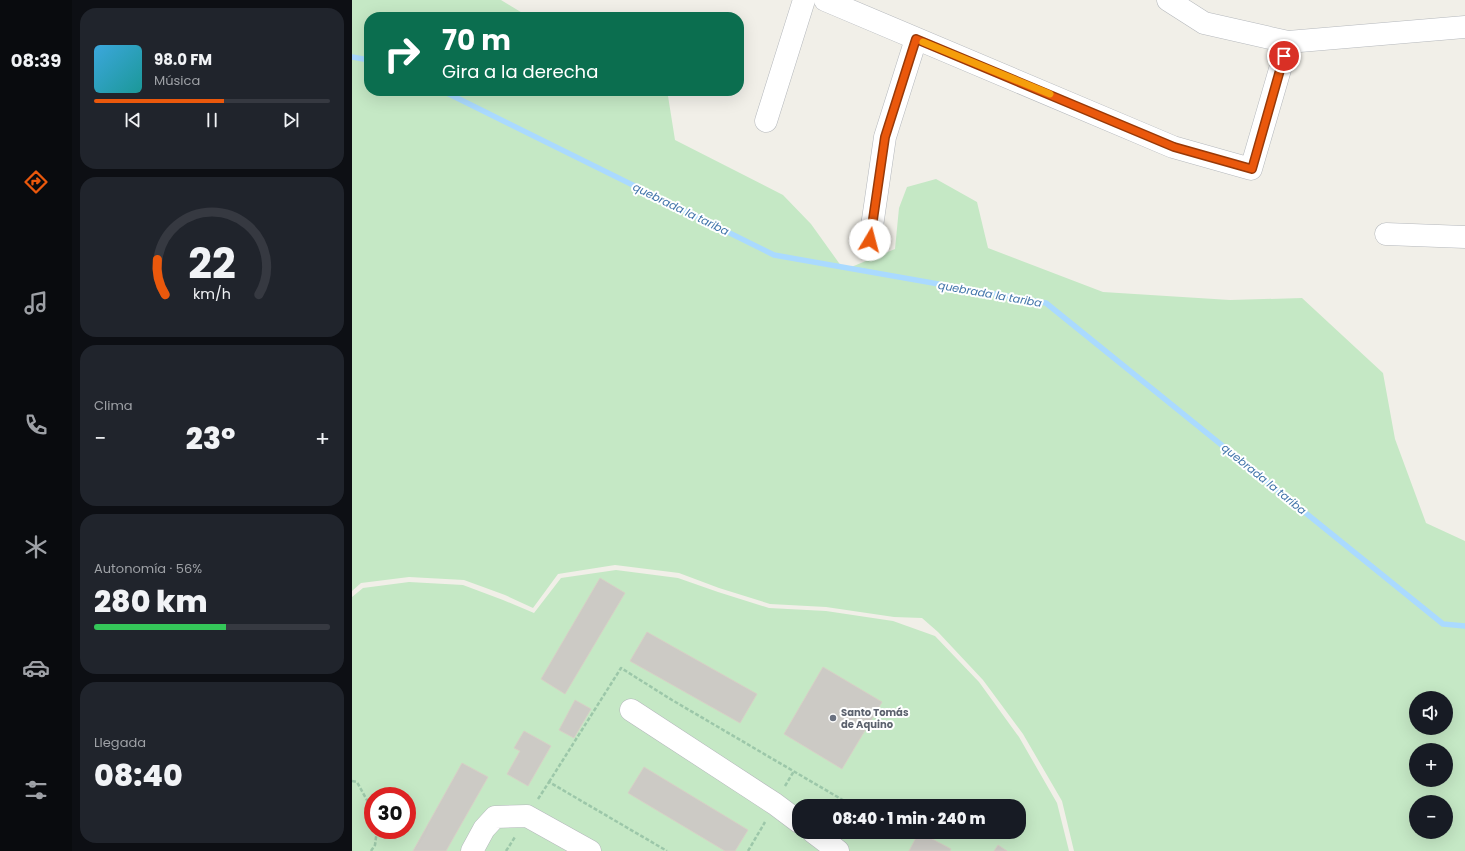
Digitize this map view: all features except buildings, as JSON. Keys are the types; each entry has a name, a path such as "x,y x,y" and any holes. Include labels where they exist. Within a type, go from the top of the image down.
{"street":[{"path":"766,121 804,0"},
{"path":"825,0 1174,147 1252,169 1288,42"},
{"path":"1168,0 1204,23 1288,42 1465,27"},
{"path":"870,240 885,137 916,39"},
{"path":"1386,234 1465,237"},
{"path":"631,710 775,804 792,817"},
{"path":"472,851 484,829 495,817 527,816 590,851"},
{"path":"822,839 838,851"}],"path":[{"path":"352,781 357,782 364,795"},
{"path":"506,851 549,782 667,851"},
{"path":"371,851 375,845 375,839"}],"green space":[{"path":"352,0 501,0 521,12 364,12 364,96 668,96 675,140 783,195 811,224 844,270 895,249 899,208 907,187 936,179 977,202 988,248 1103,292 1230,300 1302,298 1383,373 1395,439 1426,523 1465,541 1465,851 1074,851 1062,801 1023,734 983,680 938,632 922,618 894,617 826,607 770,604 719,588 679,573 615,565 558,574 533,608 505,595 464,580 409,577 361,583 352,591"},
{"path":"616,570 678,578 769,608 826,611 893,621 935,636 979,682 1019,737 1057,803 1069,851 352,851 352,597 363,588 409,582 463,585 534,613 561,578"}],"waterway":[{"name":"quebrada la tariba","path":"352,57 364,59"},
{"name":"quebrada la tariba","path":"453,96 774,255 1046,303 1443,624 1465,626"}],"slow traffic":[{"path":"923,42 1050,94"}],"place":[{"name":"Santo Tomás de Aquino","path":"833,718"}],"route":[{"path":"870,240 885,137 916,39 1174,147 1252,169 1284,56"}]}
